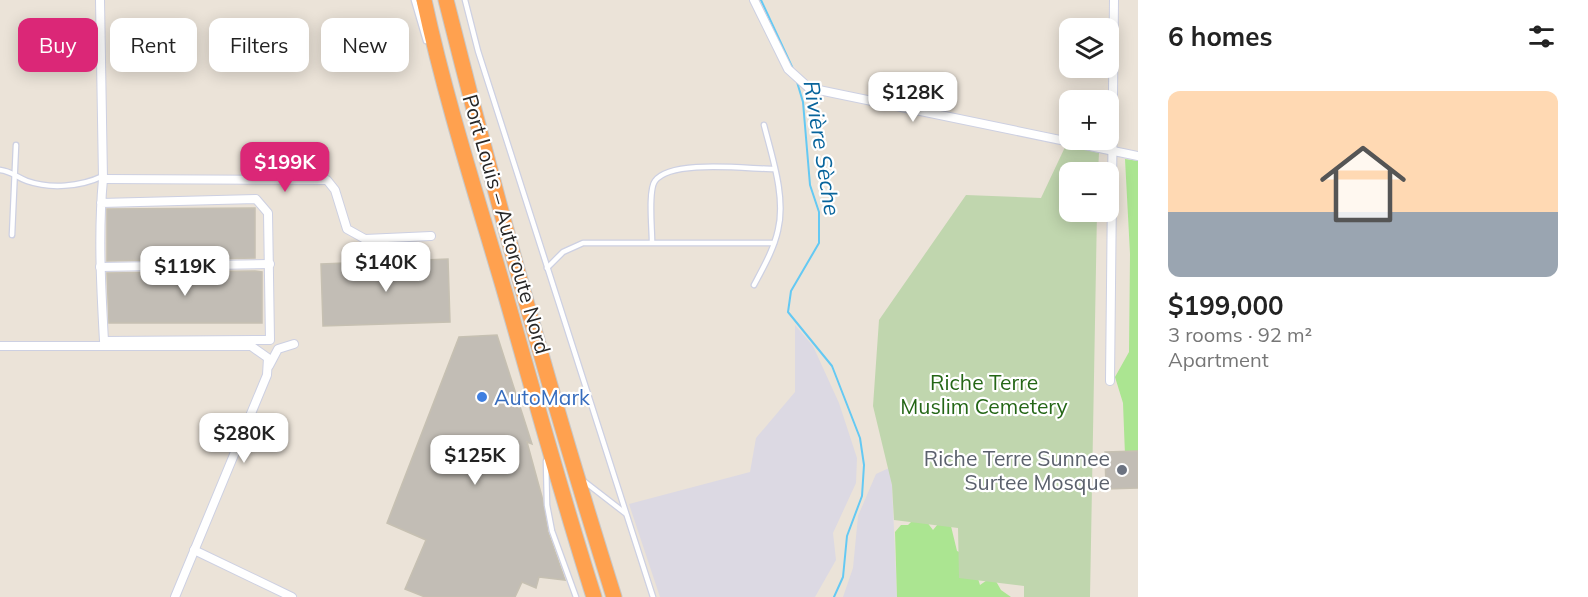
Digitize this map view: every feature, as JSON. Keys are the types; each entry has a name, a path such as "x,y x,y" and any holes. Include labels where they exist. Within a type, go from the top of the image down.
{"highway":[{"name":"Port Louis – Autoroute Nord","path":"424,0 453,114 594,597"},
{"name":"Port Louis – Autoroute Nord","path":"446,0 472,104 570,456 614,597"}],"street":[{"path":"100,0 103,178 101,203 100,267 104,341 270,340 268,213 255,199 101,203"},
{"path":"754,0 788,69 809,88 1059,138"},
{"path":"1113,90 1114,0"},
{"path":"1110,381 1112,150"},
{"path":"1116,150 1138,156"},
{"path":"103,178 327,180 335,190 346,229 364,239 431,236"},
{"path":"100,267 270,264"},
{"path":"175,597 269,366 278,349 294,344"},
{"path":"0,346 251,346 264,353 269,366"},
{"path":"194,550 292,597"}],"lane":[{"path":"414,0 434,70 453,114"},
{"path":"465,0 478,51 653,597"},
{"path":"753,285 774,243 780,217 774,169 764,125"},
{"path":"12,235 16,146"},
{"path":"652,241 652,191 654,182 663,174 685,167 774,169"},
{"path":"0,170 15,173 27,181 50,184 82,184 103,178"},
{"path":"547,268 563,252 583,243 652,241 774,243"},
{"path":"545,435 547,505 552,531 576,597"},
{"path":"570,456 581,478 592,490 626,514"}],"shaded area":[{"path":"795,325 813,346 839,403 857,458 856,483 833,533 836,560 815,597 660,597 629,504 750,472 756,438 795,392"},
{"path":"889,468 892,485 897,597 843,597 853,568 858,516 876,474"}],"green space":[{"name":"Riche Terre Muslim Cemetery","path":"1064,150 1087,150 1099,153 1099,162 1059,162 1059,222 1097,222 1090,597 1024,597 1024,586 959,578 958,528 894,520 892,485 873,406 879,320 966,195 1041,198"},
{"path":"1125,159 1138,161 1138,457 1125,455 1123,403 1115,377 1129,352 1130,254"},
{"path":"920,513 933,530 943,518 950,522 957,551 971,557 980,585 993,576 1001,590 1011,597 897,597 895,532 901,525 908,525"}],"building":[{"path":"255,208 255,258 107,261 107,209"},
{"path":"448,259 450,322 323,326 321,264"},
{"path":"262,272 262,323 109,323 107,273"},
{"path":"497,335 532,444 527,442 542,497 548,532 565,580 539,577 536,588 522,582 515,597 425,597 405,589 426,540 387,523 459,337"},
{"name":"Riche Terre Sunnee Surtee Mosque","path":"1138,451 1138,488 1106,489 1105,452"}],"waterway":[{"name":"Rivière Sèche","path":"761,0 794,71"},
{"name":"Rivière Sèche","path":"797,82 803,102 810,185 819,212 819,243 791,291 788,312 832,366 860,438 864,465 862,496 847,536 843,577 834,597"}],"place":[{"name":"AutoMark","path":"482,397"},
{"name":"Riche Terre Sunnee Surtee Mosque","path":"1122,470"}]}
